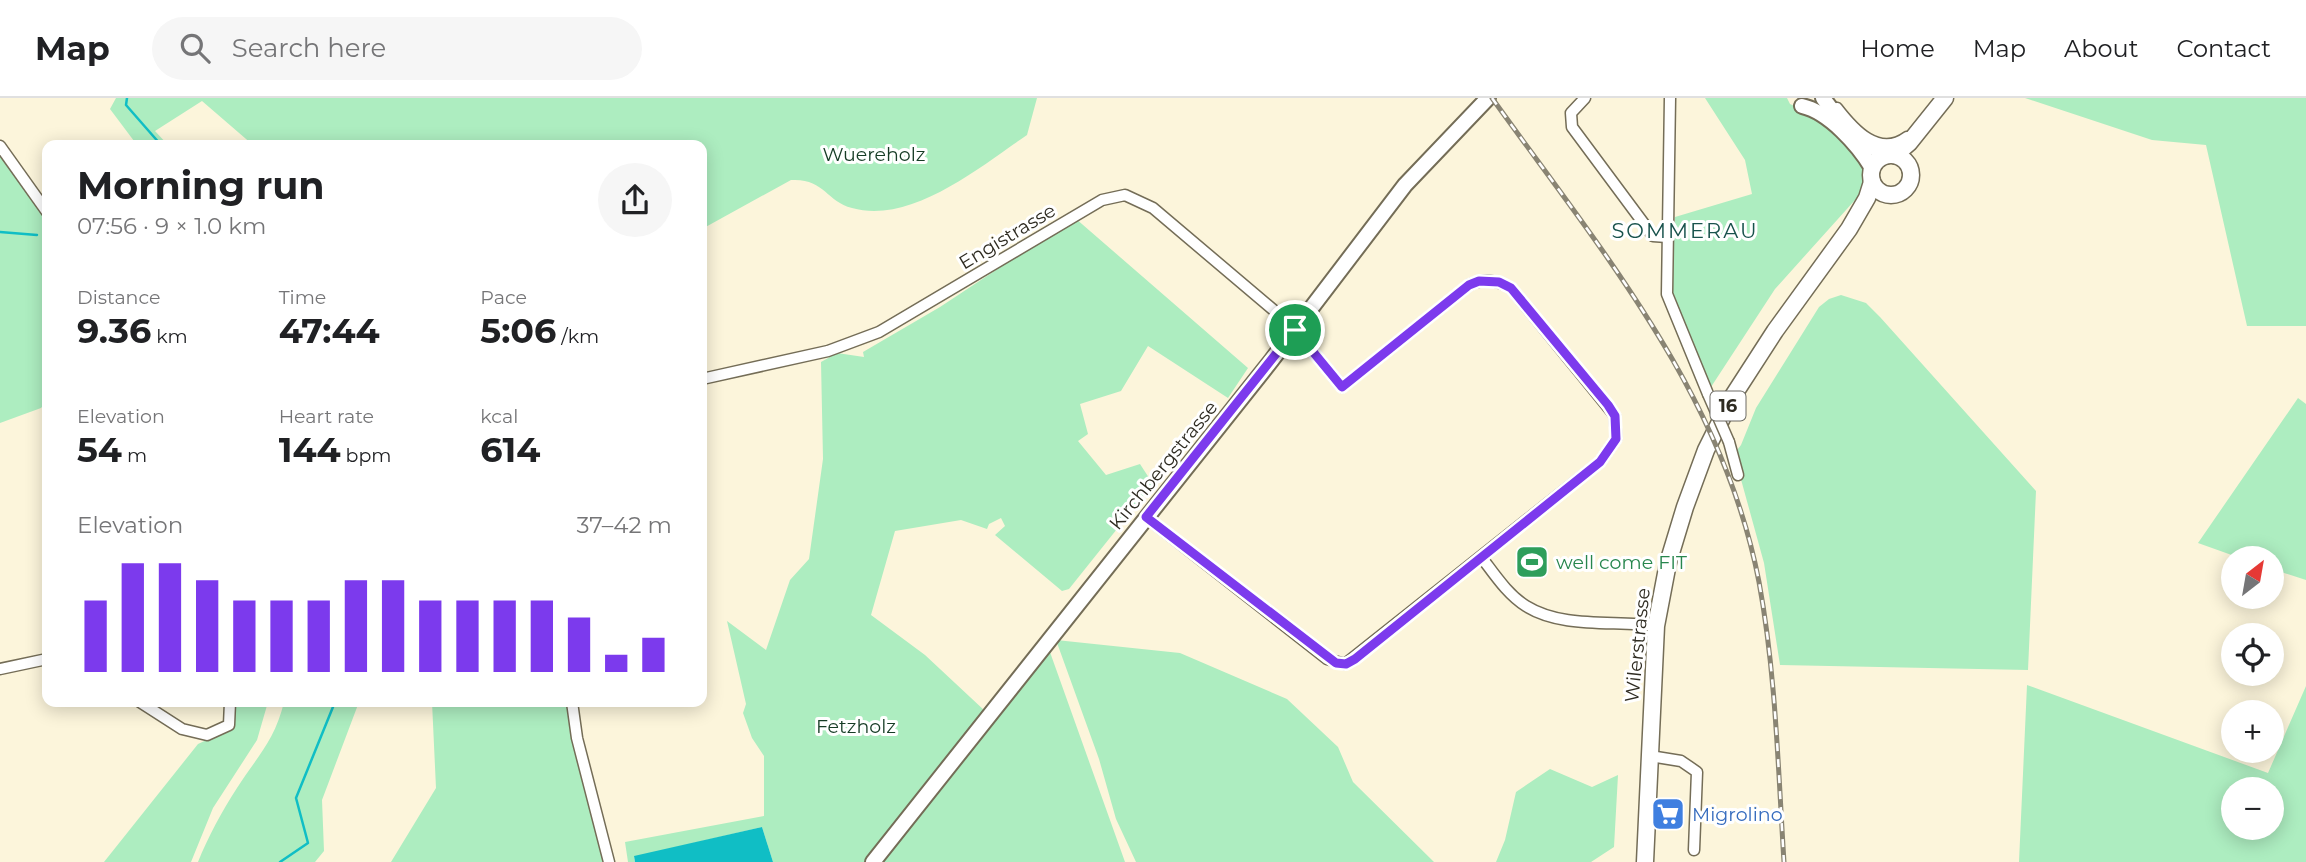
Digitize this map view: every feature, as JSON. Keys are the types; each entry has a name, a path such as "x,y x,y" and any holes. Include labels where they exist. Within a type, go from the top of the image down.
{"main road":[{"path":"1796,102 1821,98 1861,140 1909,166"},
{"path":"1872,175 1926,123 1945,98"},
{"name":"Kirchbergstrasse","path":"873,862 1295,330 1405,185 1487,99"},
{"path":"1796,102 1824,116 1858,148 1881,192 1895,194 1909,184 1909,166 1925,134 1926,123"},
{"name":"Wilerstrasse","path":"1645,860 1656,626 1680,522 1719,422 1774,331 1849,229 1867,198 1872,175"},
{"name":"Wilerstrasse","path":"1849,229 1878,203 1895,194"}],"street":[{"path":"1585,98 1571,113 1572,127 1653,236 1667,237"},
{"path":"1670,98 1667,293 1729,442 1738,475"},
{"path":"1831,98 1838,111 1862,135 1878,145 1901,142 1926,123"},
{"path":"0,146 42,205"},
{"name":"Engistrasse","path":"707,378 828,351 879,332 1102,200 1118,196 1138,198 1295,330 1342,387 1469,285 1479,281 1499,282 1511,288 1608,405 1615,416 1616,429 1610,452 1482,558"},
{"path":"1146,517 1336,663 1346,664 1355,659 1482,558 1513,596 1541,613 1591,621 1656,626"},
{"path":"0,669 42,660"},
{"path":"148,707 182,729 207,736 229,725 230,707"},
{"path":"573,707 577,738 609,862"},
{"path":"1650,756 1681,761 1697,772 1693,850"}],"green space":[{"name":"Wuereholz","path":"116,98 1037,98 1027,135 967,176 921,201 875,211 852,208 843,205 818,186 802,180 791,180 707,226 707,140 247,140 202,101 155,131 163,140 133,140 110,109"},
{"path":"1705,98 1787,98 1790,104 1817,116 1863,163 1864,190 1775,289 1711,387 1672,291 1675,217 1752,194 1745,160"},
{"path":"2025,98 2306,98 2306,326 2247,326 2206,145 2152,140"},
{"path":"0,153 42,212 42,407 0,423"},
{"name":"Fetzholz","path":"1075,218 1248,368 1228,398 1148,346 1121,391 1080,404 1088,434 1078,441 1106,475 1140,464 1153,484 1069,589 1062,591 995,535 1005,526 1001,518 989,524 987,529 961,520 895,531 871,615 925,655 985,711 1046,641 1125,862 773,862 762,827 634,857 635,862 628,862 625,842 764,816 764,756 752,738 743,713 746,704 727,621 766,650 790,580 809,559 823,459 821,362 837,353 864,357 863,352 940,307"},
{"path":"1841,295 1866,303 1880,317 2036,491 2028,670 1780,665 1764,563 1734,454 1741,445 1756,408 1819,307 1829,299"},
{"path":"2298,398 2306,404 2306,580 2284,573 2284,546 2221,546 2221,551 2198,543"},
{"path":"1056,640 1180,653 1287,699 1338,747 1353,782 1434,862 1136,862 1116,819 1099,759"},
{"path":"2027,685 2221,756 2221,763 2241,763 2268,773 2272,763 2284,763 2284,736 2306,686 2306,862 2019,862"},
{"path":"232,707 267,707 257,740 213,808 191,862 104,862 198,744 230,729"},
{"path":"282,707 357,707 322,800 324,851 315,862 198,862 226,806 265,748"},
{"path":"432,707 570,707 604,862 391,862 436,788"},
{"path":"1550,769 1592,787 1618,775 1614,847 1591,862 1496,862 1505,840 1516,792"}],"water":[{"path":"762,827 773,862 635,862 634,856"}],"waterway":[{"path":"127,98 126,105 157,140"},
{"path":"0,232 37,235"},
{"path":"280,862 308,843 296,798 333,707"}],"railway":[{"path":"1492,98 1574,211 1652,326 1687,386 1717,448 1742,513 1765,617 1776,722 1784,862"}],"place":[{"name":"well come FIT","path":"1532,562"},
{"name":"Migrolino","path":"1668,814"}],"district":[{"name":"SOMMERAU","path":"1685,231"}],"route":[{"path":"1479,281 1499,282 1511,288 1608,405 1615,416 1616,439 1610,452 1600,462 1482,558 1355,659 1346,664 1336,663 1326,659 1146,517 1295,330 1342,387 1469,285 1479,281"}]}
